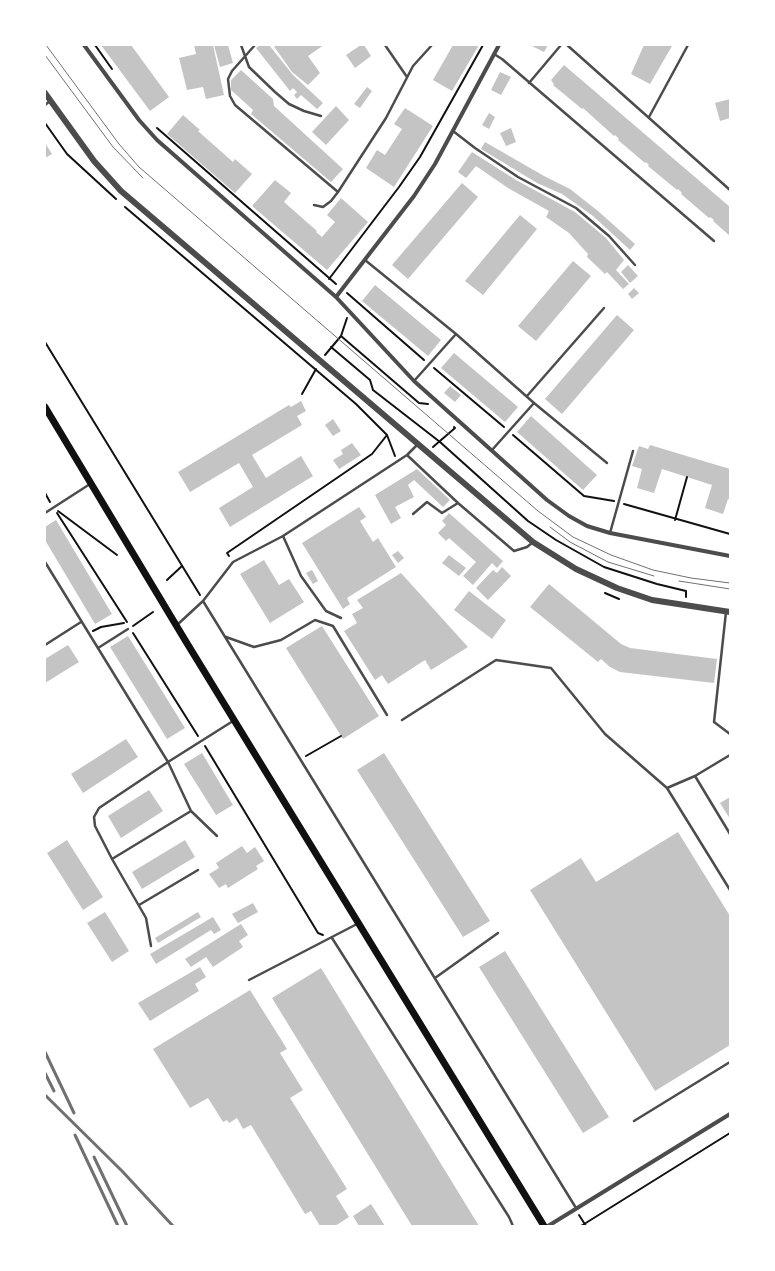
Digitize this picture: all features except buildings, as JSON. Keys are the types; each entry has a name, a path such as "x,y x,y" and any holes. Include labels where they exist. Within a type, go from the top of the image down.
{"main road":[{"path":"45,407 234,721 544,1226"}],"street":[{"path":"84,45 139,120 157,140 336,297 414,381 547,500 569,516 587,526 610,533 730,556"},
{"path":"336,297 414,196 453,131 499,45"},
{"path":"45,93 94,161 122,191 322,360 533,542 576,569 617,588 652,600 728,611"},
{"path":"548,1226 730,1114"}],"lane":[{"path":"242,45 244,56 249,67 289,104 304,111 321,116"},
{"path":"255,45 232,71 228,79 230,96 235,105 338,192"},
{"path":"385,45 407,77"},
{"path":"314,205 323,206 331,201 338,192 386,118 413,66 432,45"},
{"path":"529,83 561,45"},
{"path":"567,45 730,190"},
{"path":"649,117 688,45"},
{"path":"494,54 714,241"},
{"path":"45,105 51,101"},
{"path":"453,131 518,177 576,208 609,236 635,265"},
{"path":"365,260 456,334 534,403 607,463"},
{"path":"527,396 604,308"},
{"path":"414,381 430,365 456,334"},
{"path":"492,450 534,403"},
{"path":"176,625 203,601 233,562 283,536 407,455 419,444"},
{"path":"610,533 633,451"},
{"path":"407,455 514,551 528,547 533,542"},
{"path":"45,513 91,483"},
{"path":"413,514 427,502 442,513 458,502"},
{"path":"283,536 301,576 326,611 341,618"},
{"path":"45,562 168,762 191,811 217,836"},
{"path":"203,601 302,759 576,1208"},
{"path":"728,611 714,722 730,734"},
{"path":"226,637 254,647 281,640 316,620 334,626 387,715"},
{"path":"45,645 81,622"},
{"path":"98,648 129,629"},
{"path":"402,720 496,660 551,668 605,734 667,788 730,890"},
{"path":"151,946 146,918 95,826 94,817 99,808 168,762 234,721"},
{"path":"667,788 695,776 730,755"},
{"path":"695,776 730,834"},
{"path":"112,859 191,811"},
{"path":"139,906 198,870"},
{"path":"249,980 358,924"},
{"path":"435,978 498,933"},
{"path":"332,938 509,1216 513,1226"},
{"path":"634,1121 730,1062"}],"path":[{"path":"95,45 113,70"},
{"path":"329,279 395,193 420,157 483,45"},
{"path":"154,124 329,279 343,289 357,303 510,431 584,496 618,502 675,520 730,534"},
{"path":"302,394 322,360 341,336 349,311 357,303"},
{"path":"341,336 419,403 427,403 433,408"},
{"path":"45,342 203,601"},
{"path":"332,347 370,380 373,390 440,442 528,521 556,540 604,567 657,584 686,591"},
{"path":"316,370 356,404 387,435 397,461"},
{"path":"428,451 455,428 450,423"},
{"path":"233,562 227,553 372,454 387,435"},
{"path":"675,520 687,477"},
{"path":"45,493 127,623 129,629 201,741 318,933 332,938"},
{"path":"54,508 117,555"},
{"path":"167,580 182,566"},
{"path":"129,629 153,612"},
{"path":"89,634 101,627 127,623"},
{"path":"302,759 341,736"},
{"path":"581,1226 585,1225 730,1133"},
{"path":"576,1208 585,1225"}],"tram line":[{"path":"46,45 119,144 139,167 538,511 573,537 611,555 653,570 691,578 730,583"},
{"path":"45,55 113,147 143,178"},
{"path":"550,527 570,542 608,562 654,576"},
{"path":"679,581 730,589"}],"railway":[{"path":"45,1052 74,1113"},
{"path":"45,1073 54,1091"},
{"path":"45,1095 122,1171 173,1226"},
{"path":"75,1135 118,1226"},
{"path":"94,1157 127,1226"}]}
